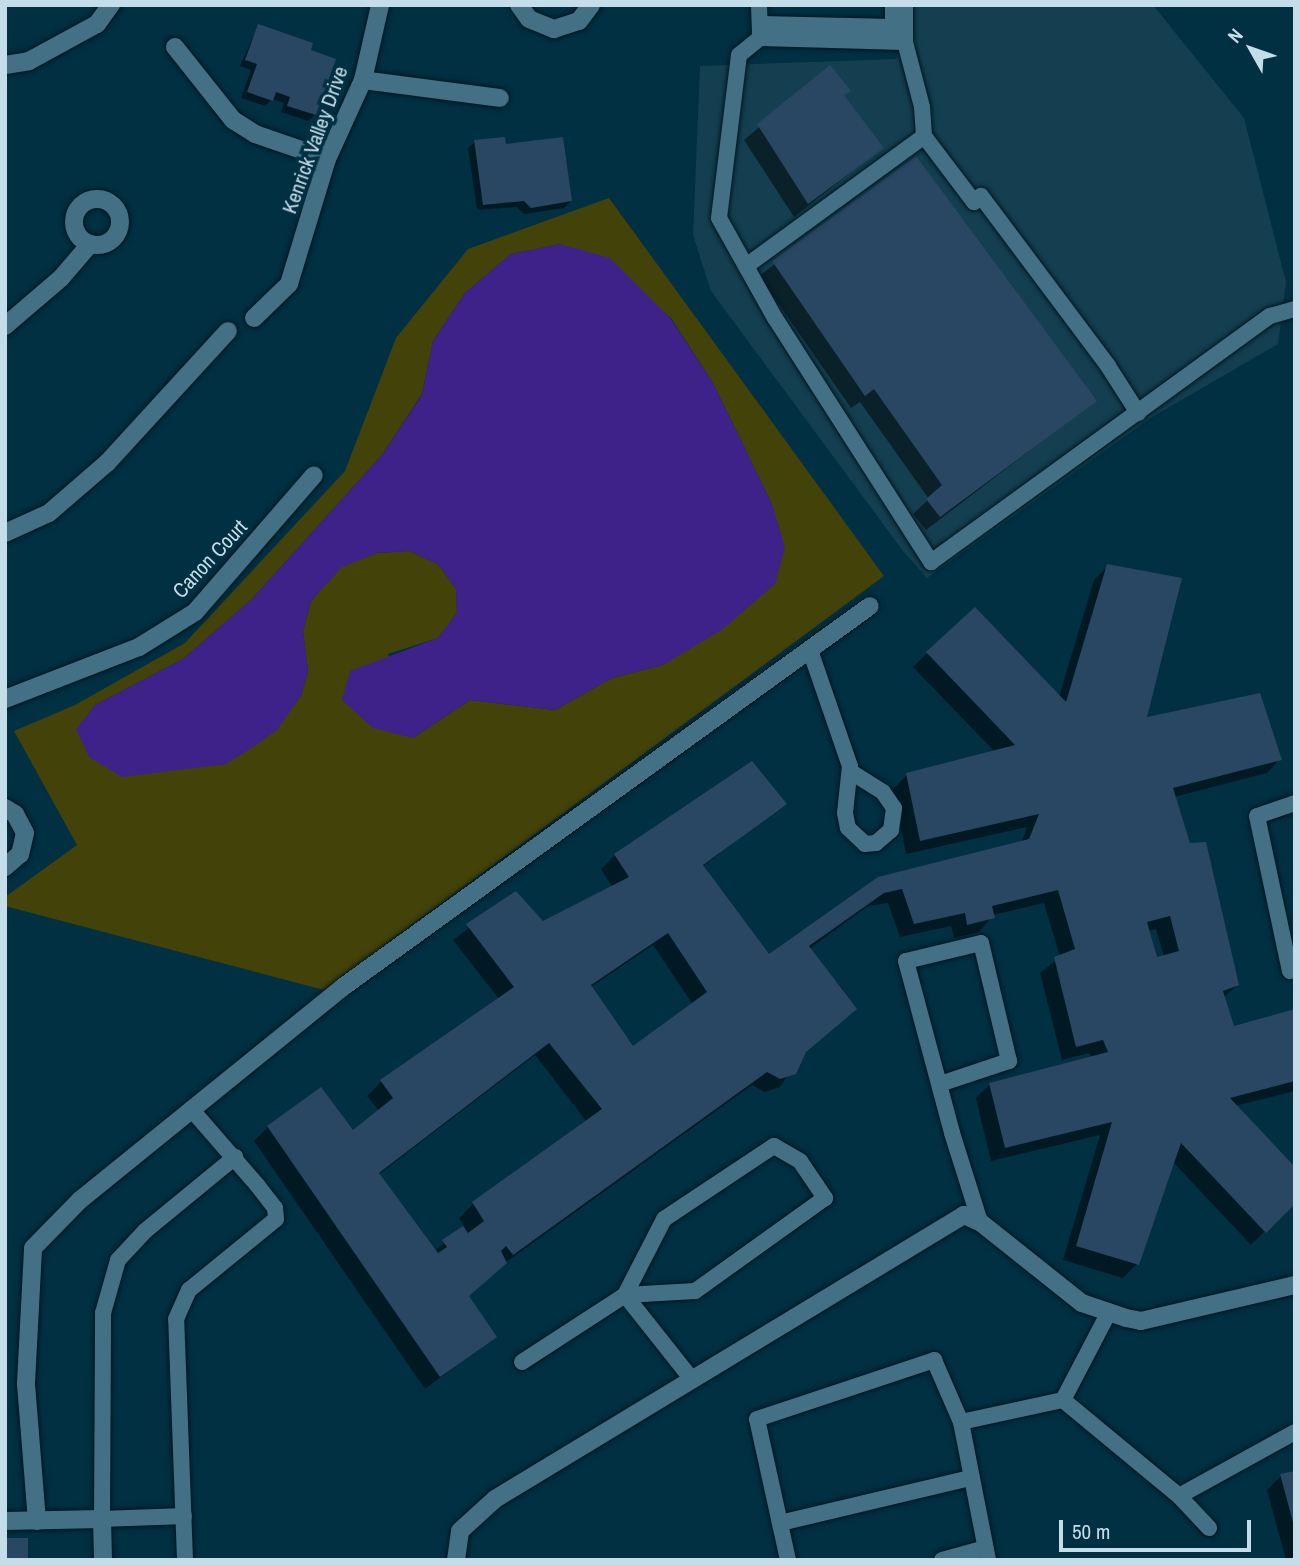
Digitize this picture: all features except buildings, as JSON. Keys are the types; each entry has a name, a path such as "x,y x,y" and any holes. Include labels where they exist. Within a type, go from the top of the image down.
{"street":[{"path":"5,65 29,61 97,24 111,5"},
{"name":"Kenrick Valley Drive","path":"254,318 289,284 327,159 363,80 380,5"},
{"path":"519,5 529,19 554,29 579,21 591,5"},
{"path":"175,47 233,120 256,134 327,159"},
{"path":"363,80 500,98"},
{"path":"5,326 61,278 90,244"},
{"path":"5,533 49,513 107,463 228,331"},
{"name":"Canon Court","path":"5,699 139,647 195,612 314,475"},
{"path":"37,1521 26,1383 33,1248 80,1200 343,988 870,606"},
{"path":"5,808 15,814 24,833 20,854 5,867"},
{"path":"456,1560 460,1531 495,1499 690,1377 964,1215 980,1222 1082,1303 1108,1314 1141,1321 1295,1285"},
{"path":"5,1521 102,1519 103,1560"}],"lane":[{"path":"759,5 760,31 739,55 719,218 746,267 931,562 1270,316 1295,310"},
{"path":"760,31 893,27 893,5"},
{"path":"905,5 905,42 922,107 924,136 974,202 981,196 1108,366 1138,413"},
{"path":"760,31 905,42"},
{"path":"746,267 924,136"},
{"path":"810,650 851,772"},
{"path":"1295,803 1256,816 1290,971 1295,970"},
{"path":"940,1084 1009,1061 981,943 906,961 940,1084 980,1222"},
{"path":"186,1560 176,1319 189,1290 276,1219 275,1208 235,1157 191,1109"},
{"path":"522,1362 625,1295 695,1291 825,1198 800,1161 774,1146 664,1219 625,1295"},
{"path":"184,1516 102,1519 103,1312 118,1260 145,1231 235,1157"},
{"path":"625,1295 690,1377"},
{"path":"1063,1400 1108,1314"},
{"path":"788,1560 757,1419 934,1360 961,1422 986,1554 942,1560"},
{"path":"961,1422 1063,1400"},
{"path":"1063,1400 1180,1496 1209,1528"},
{"path":"1180,1496 1295,1432"},
{"path":"779,1523 970,1478"}],"shaded area":[{"path":"914,5 1153,5 1244,118 1286,282 1278,344 1152,417 927,578 903,551 711,291 693,235 700,66 896,59"},
{"path":"609,198 884,576 324,990 5,906 5,897 77,845 14,731 75,705 185,643 345,471 396,338 468,249","holes":["560,244 671,318 713,383 772,504 663,665 612,678 555,710 470,700 413,738 388,654 438,638 457,613 456,589 439,565 410,551 377,553 342,566 311,601 303,632 308,671 301,696 226,764 167,770 95,705 183,659 251,600 382,455 422,394 433,341 465,293 511,254"]},
{"path":"560,244 610,258 671,319 713,383 772,504 785,547 775,584 723,629 663,665 612,678 555,710 470,700 413,738 373,728 342,700 350,671 438,638 457,613 456,589 439,565 410,551 377,553 342,567 311,601 303,632 308,671 301,696 277,730 253,747 226,764 122,777 89,757 76,729 95,705 183,659 251,600 382,455 422,395 433,341 465,293 511,254"}]}
